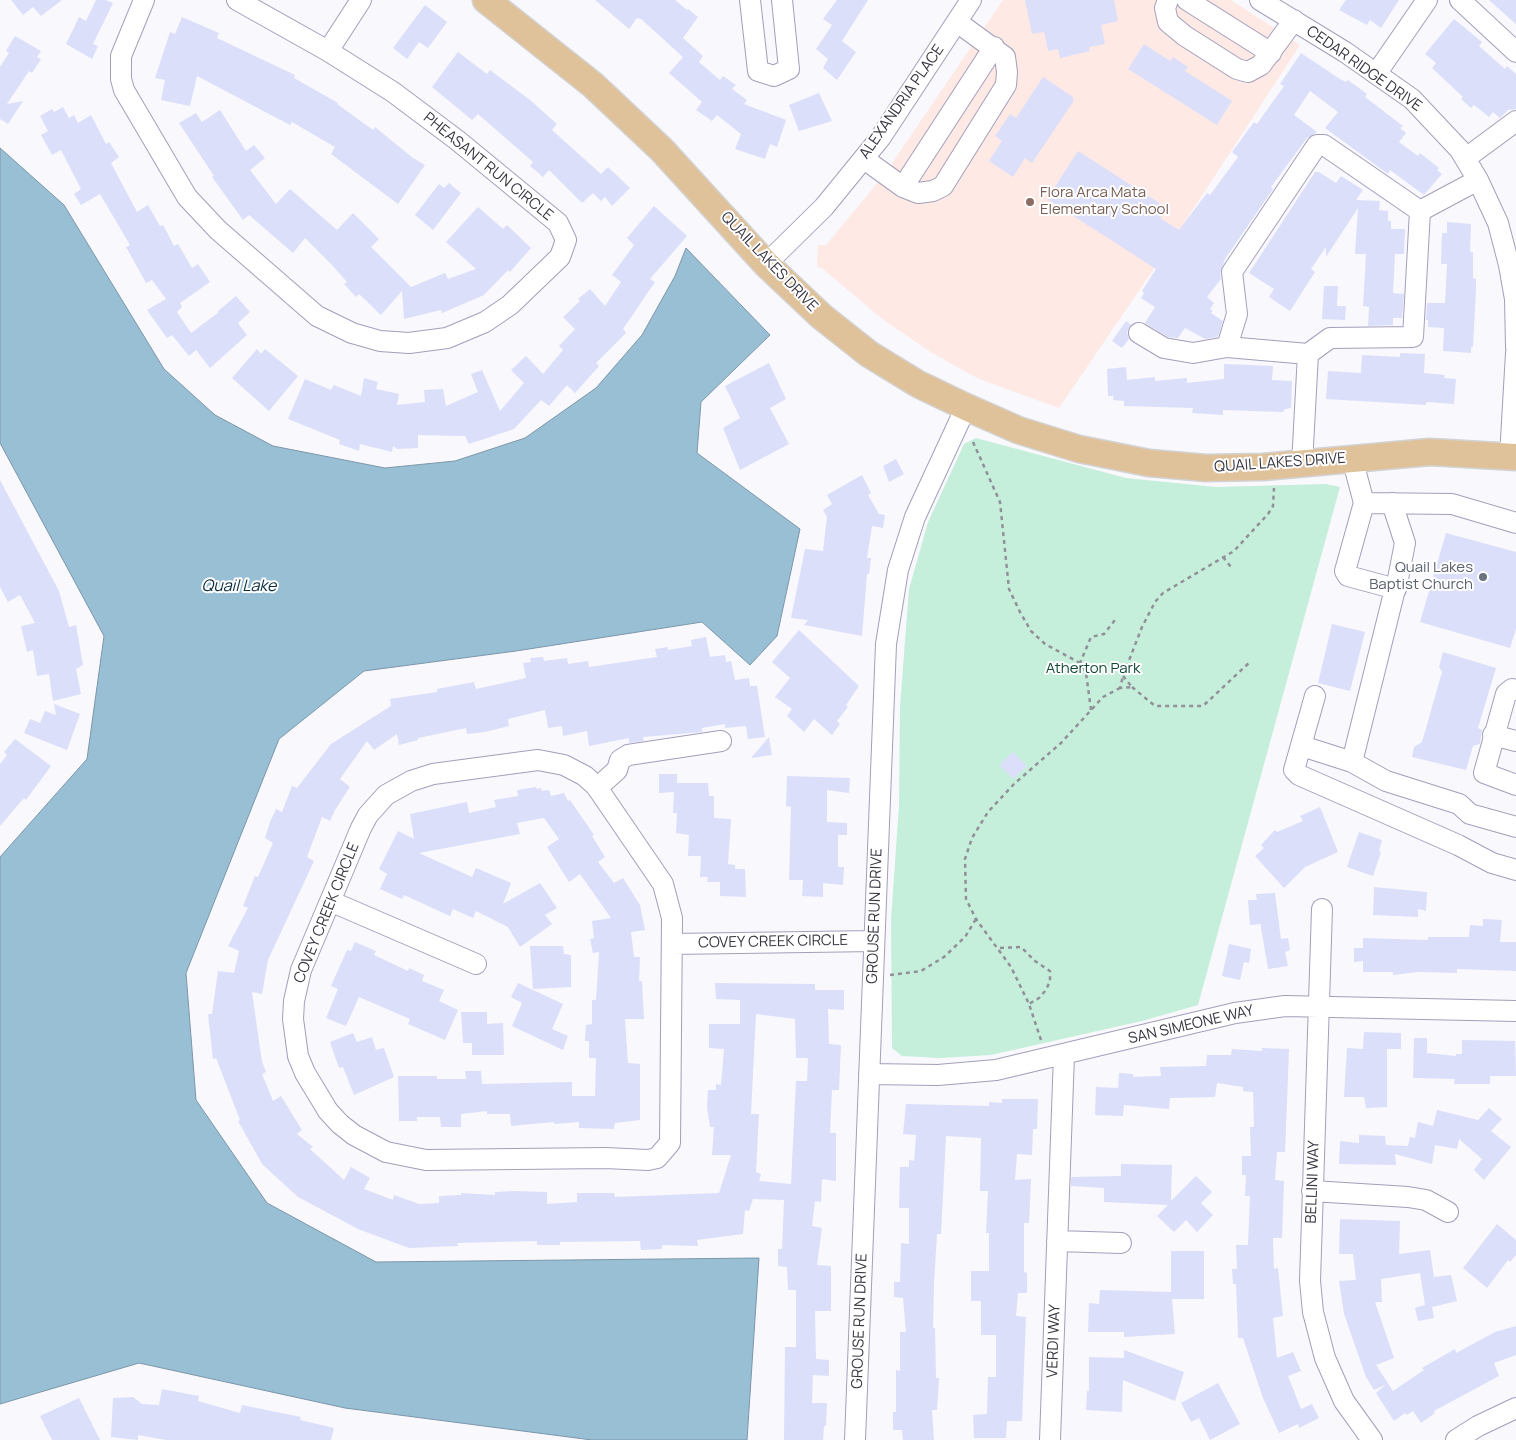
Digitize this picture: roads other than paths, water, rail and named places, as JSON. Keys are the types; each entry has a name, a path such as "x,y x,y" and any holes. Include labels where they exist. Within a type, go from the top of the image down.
{"main road":[{"name":"QUAIL LAKES DRIVE","path":"486,0 600,91 662,150 766,264 821,316 870,354 918,384 966,407 1018,430 1079,449 1149,463 1206,468 1302,464 1430,452 1513,457"}],"street":[{"name":"PHEASANT RUN CIRCLE","path":"144,0 121,56 121,79 124,90 165,162 187,197 218,230 305,307 334,325 352,333 380,341 409,343 447,338 485,322 510,305 560,257 566,240 563,230 558,223 457,140 394,92 328,51 237,0"},
{"path":"328,51 361,0"},
{"path":"750,0 758,71 774,76 789,69 782,0"},
{"name":"ALEXANDRIA PLACE","path":"766,264 824,207 864,159 881,137 971,0"},
{"path":"1168,0 1166,8 1168,22 1185,36 1237,69 1248,72 1261,65 1294,20"},
{"path":"1186,0 1271,53"},
{"name":"CEDAR RIDGE DRIVE","path":"1260,0 1376,74 1426,111 1466,158 1498,223 1514,276 1516,347"},
{"path":"1376,74 1426,0"},
{"path":"1460,0 1516,52"},
{"path":"864,159 903,187 918,193 933,191 943,186 1006,85 1008,72 1005,57 994,47 957,22"},
{"path":"903,187 994,47"},
{"path":"1466,158 1516,122"},
{"path":"1226,347 1237,314 1232,272 1317,145 1324,145 1420,212"},
{"path":"1420,212 1478,180"},
{"path":"1139,333 1164,348 1193,353 1226,347 1308,354 1330,338 1413,337 1420,212"},
{"path":"1513,457 1516,353"},
{"path":"1302,464 1308,354"},
{"name":"GROUSE RUN DRIVE","path":"855,1440 884,666 891,607 898,570 915,516 966,407"},
{"path":"1352,458 1364,502 1344,572 1348,576 1395,589"},
{"path":"1364,502 1452,504 1516,523"},
{"path":"1352,762 1405,544 1392,503"},
{"path":"1516,690 1512,689 1506,694 1484,773 1516,785"},
{"path":"1315,696 1294,770 1299,775 1458,845 1492,863 1516,870"},
{"path":"1494,735 1516,741"},
{"path":"597,788 617,770 620,760 628,755 721,741"},
{"path":"1302,746 1352,762 1386,780 1459,804 1470,814 1516,827"},
{"name":"COVEY CREEK CIRCLE","path":"538,760 564,765 585,776 597,788 663,884 672,918 671,1135 666,1149 656,1158 648,1160 605,1158 426,1160 386,1152 354,1135 328,1111 304,1073 294,1038 294,1000 301,970 368,815 386,796 411,781 442,773 538,760"},
{"path":"1364,804 1373,774"},
{"path":"1458,845 1470,814"},
{"path":"330,901 476,964"},
{"name":"BELLINI WAY","path":"1322,909 1310,1281 1313,1312 1325,1358 1340,1392 1372,1440"},
{"name":"COVEY CREEK CIRCLE","path":"672,944 874,941"},
{"name":"SAN SIMEONE WAY","path":"869,1074 961,1075 996,1070 1235,1013 1285,1006 1319,1005 1516,1011"},
{"name":"VERDI WAY","path":"1050,1440 1064,1054"},
{"path":"1312,1192 1408,1197 1426,1200 1448,1212"},
{"path":"1057,1241 1121,1243"},
{"path":"1456,1440 1478,1426 1516,1408"}],"water":[{"name":"Quail Lake","path":"0,148 64,205 164,369 215,415 273,446 385,468 455,461 525,438 596,388 642,335 675,276 686,248 770,335 701,402 697,453 800,529 777,636 750,665 702,622 516,651 364,671 279,739 186,973 196,1100 267,1203 376,1262 759,1258 747,1440 592,1440 345,1408 139,1363 0,1404 0,857 87,759 104,636 0,443"}],"place":[{"name":"Flora Arca Mata Elementary School","path":"1030,202"},
{"name":"Quail Lakes Baptist Church","path":"1483,577"}],"park label":[{"name":"Atherton Park","path":"1093,669"}]}
